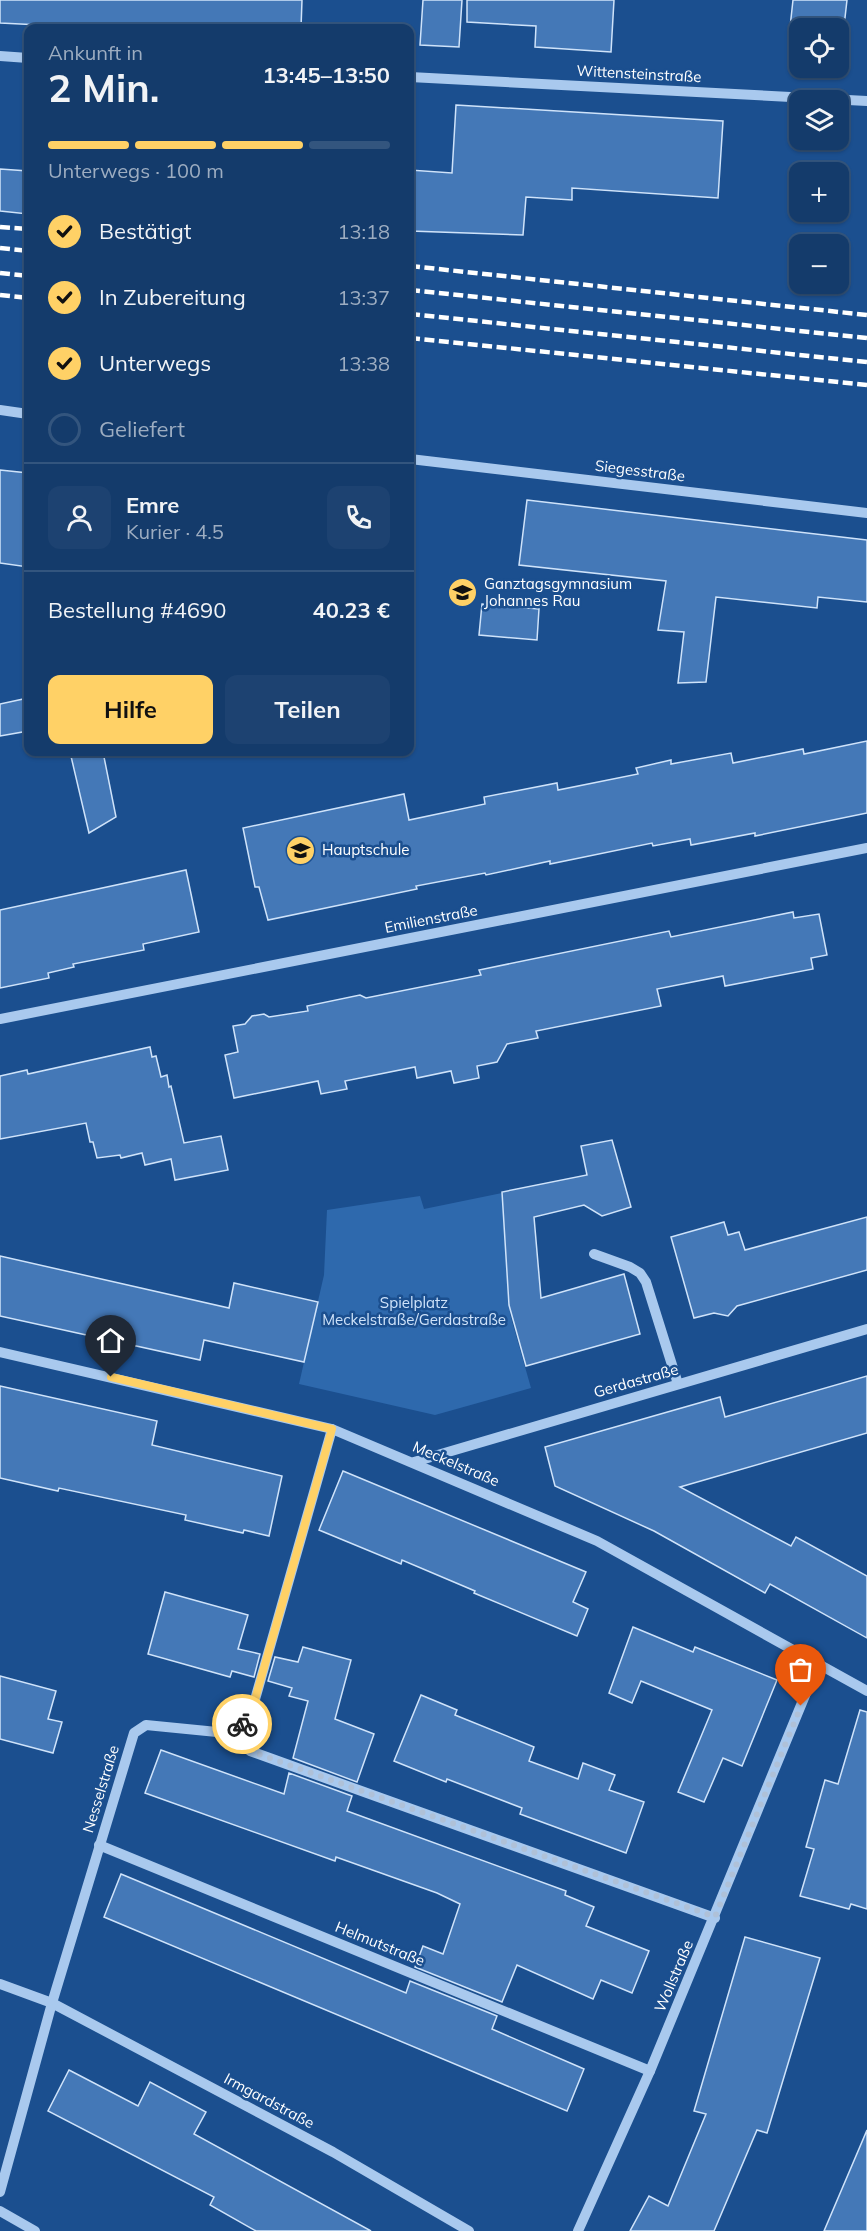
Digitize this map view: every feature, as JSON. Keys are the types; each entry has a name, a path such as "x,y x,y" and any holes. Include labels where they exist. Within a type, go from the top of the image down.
{"street":[{"path":"0,56 24,58"},
{"name":"Wittensteinstraße","path":"414,77 867,101"},
{"path":"0,410 24,413"},
{"name":"Siegesstraße","path":"414,459 867,513"},
{"name":"Emilienstraße","path":"0,1019 867,848"},
{"path":"594,1254 640,1273 646,1282 678,1384"},
{"name":"Gerdastraße","path":"414,1462 867,1329"},
{"name":"Meckelstraße","path":"0,1352 332,1429 597,1541 867,1691"},
{"path":"332,1429 250,1717 237,1728 250,1751 715,1917"},
{"name":"Wollstraße","path":"578,2231 650,2071 818,1664"},
{"name":"Nesselstraße","path":"0,2192 52,2003 134,1733 146,1725 217,1732 237,1728"},
{"name":"Helmutstraße","path":"99,1845 650,2071"},
{"name":"Irmgardstraße","path":"0,1983 52,2003 333,2152 469,2231"},
{"path":"0,2211 35,2231"}],"green space":[{"name":"Spielplatz Meckelstraße/Gerdastraße","path":"502,1193 510,1314 531,1388 435,1415 299,1384 324,1275 327,1210 420,1196 424,1209"}],"building":[{"path":"0,0 302,0 301,24 0,23"},
{"path":"423,0 462,0 459,47 420,45"},
{"path":"467,0 614,0 611,52 535,47 536,26 467,22"},
{"path":"793,0 847,0 845,18 791,18"},
{"path":"456,105 723,121 718,198 572,188 572,200 526,197 523,235 414,231 414,170 452,173"},
{"path":"0,169 24,171 24,214 0,211"},
{"path":"0,470 24,473 24,566 0,563"},
{"path":"527,500 867,540 867,602 818,597 817,608 716,597 706,682 678,683 684,632 658,630 666,581 519,565"},
{"path":"482,604 539,609 537,640 479,635"},
{"path":"24,699 24,732 0,736 0,704"},
{"path":"867,741 867,813 755,836 755,833 691,845 690,839 653,846 652,843 550,864 550,861 486,875 485,873 416,886 417,889 268,920 259,887 255,887 243,828 404,794 409,820 485,804 484,797 557,783 558,790 638,774 636,768 671,760 671,764 731,753 733,763 803,749 804,754"},
{"path":"71,756 104,756 116,817 89,833"},
{"path":"186,870 199,932 143,944 144,950 73,964 74,967 48,973 49,978 0,988 0,910"},
{"path":"793,912 794,918 819,914 827,955 811,958 813,969 725,986 723,976 657,989 661,1006 536,1031 538,1038 507,1044 497,1062 477,1066 479,1078 454,1083 451,1071 417,1078 415,1067 345,1081 347,1089 321,1094 318,1081 234,1098 225,1055 238,1052 233,1026 245,1024 252,1016 264,1014 269,1017 308,1011 307,1006 360,995 366,998 481,975 479,970 669,931 671,937"},
{"path":"150,1047 152,1057 156,1056 161,1077 167,1075 169,1087 171,1086 184,1143 221,1136 228,1170 175,1180 171,1159 145,1165 142,1153 121,1158 120,1155 97,1158 93,1142 90,1142 86,1123 0,1139 0,1076 27,1070 28,1074"},
{"path":"612,1140 631,1207 602,1216 584,1205 534,1217 541,1298 624,1274 640,1334 526,1366 509,1305 502,1192 587,1175 581,1146"},
{"path":"867,1217 867,1270 737,1306 728,1316 714,1313 694,1318 671,1237 724,1222 728,1235 739,1232 745,1250"},
{"path":"0,1256 229,1308 234,1283 318,1302 304,1362 204,1340 200,1360 0,1316"},
{"path":"867,1376 867,1433 680,1487 791,1546 796,1537 867,1576 867,1638 770,1584 765,1593 654,1531 555,1486 545,1447 720,1397 725,1417"},
{"path":"0,1386 157,1421 152,1445 282,1476 269,1536 244,1530 243,1533 185,1520 186,1515 0,1478"},
{"path":"343,1471 586,1572 573,1602 588,1609 577,1636 402,1560 401,1564 319,1530"},
{"path":"165,1592 248,1615 238,1649 260,1654 254,1677 232,1671 230,1677 148,1654"},
{"path":"633,1627 693,1652 695,1647 777,1680 742,1766 723,1758 704,1802 678,1792 712,1710 641,1681 632,1703 609,1693"},
{"path":"303,1647 351,1660 335,1719 374,1734 357,1782 293,1758 308,1701 289,1696 292,1688 268,1681 275,1657 298,1662"},
{"path":"0,1676 56,1691 48,1719 62,1722 53,1753 0,1739"},
{"path":"421,1695 457,1710 455,1715 534,1747 529,1761 578,1779 583,1763 615,1775 609,1790 644,1802 626,1853 520,1814 522,1808 394,1761"},
{"path":"860,1710 867,1712 867,1909 851,1904 849,1909 800,1896 814,1849 806,1847 825,1780 838,1784"},
{"path":"161,1750 284,1794 289,1773 352,1796 347,1811 566,1891 565,1895 594,1907 586,1926 649,1951 632,1993 601,1980 593,1999 517,1965 502,2002 415,1967 423,1946 443,1954 460,1904 437,1893 336,1857 335,1861 145,1793"},
{"path":"121,1874 406,1993 410,1981 497,2016 492,2029 584,2069 567,2111 104,1917"},
{"path":"745,1937 820,1958 767,2133 757,2130 714,2231 630,2231 649,2196 668,2206 706,2114 694,2111"},
{"path":"69,2070 138,2106 150,2082 206,2112 194,2134 371,2231 256,2231 210,2205 214,2197 48,2111"},
{"path":"867,2130 867,2231 824,2231"}],"railway":[{"path":"0,227 24,229"},
{"path":"0,248 24,251"},
{"path":"414,266 867,315"},
{"path":"0,273 24,276"},
{"path":"414,290 867,338"},
{"path":"0,295 24,298"},
{"path":"414,314 867,362"},
{"path":"414,338 867,385"}],"way so far":[{"path":"242,1724 237,1728 250,1751 715,1917 801,1706"}],"place":[{"name":"Ganztagsgymnasium Johannes Rau","path":"463,593"},
{"name":"Hauptschule","path":"301,850"}],"route":[{"path":"111,1377 332,1429 250,1717 242,1724"}]}
